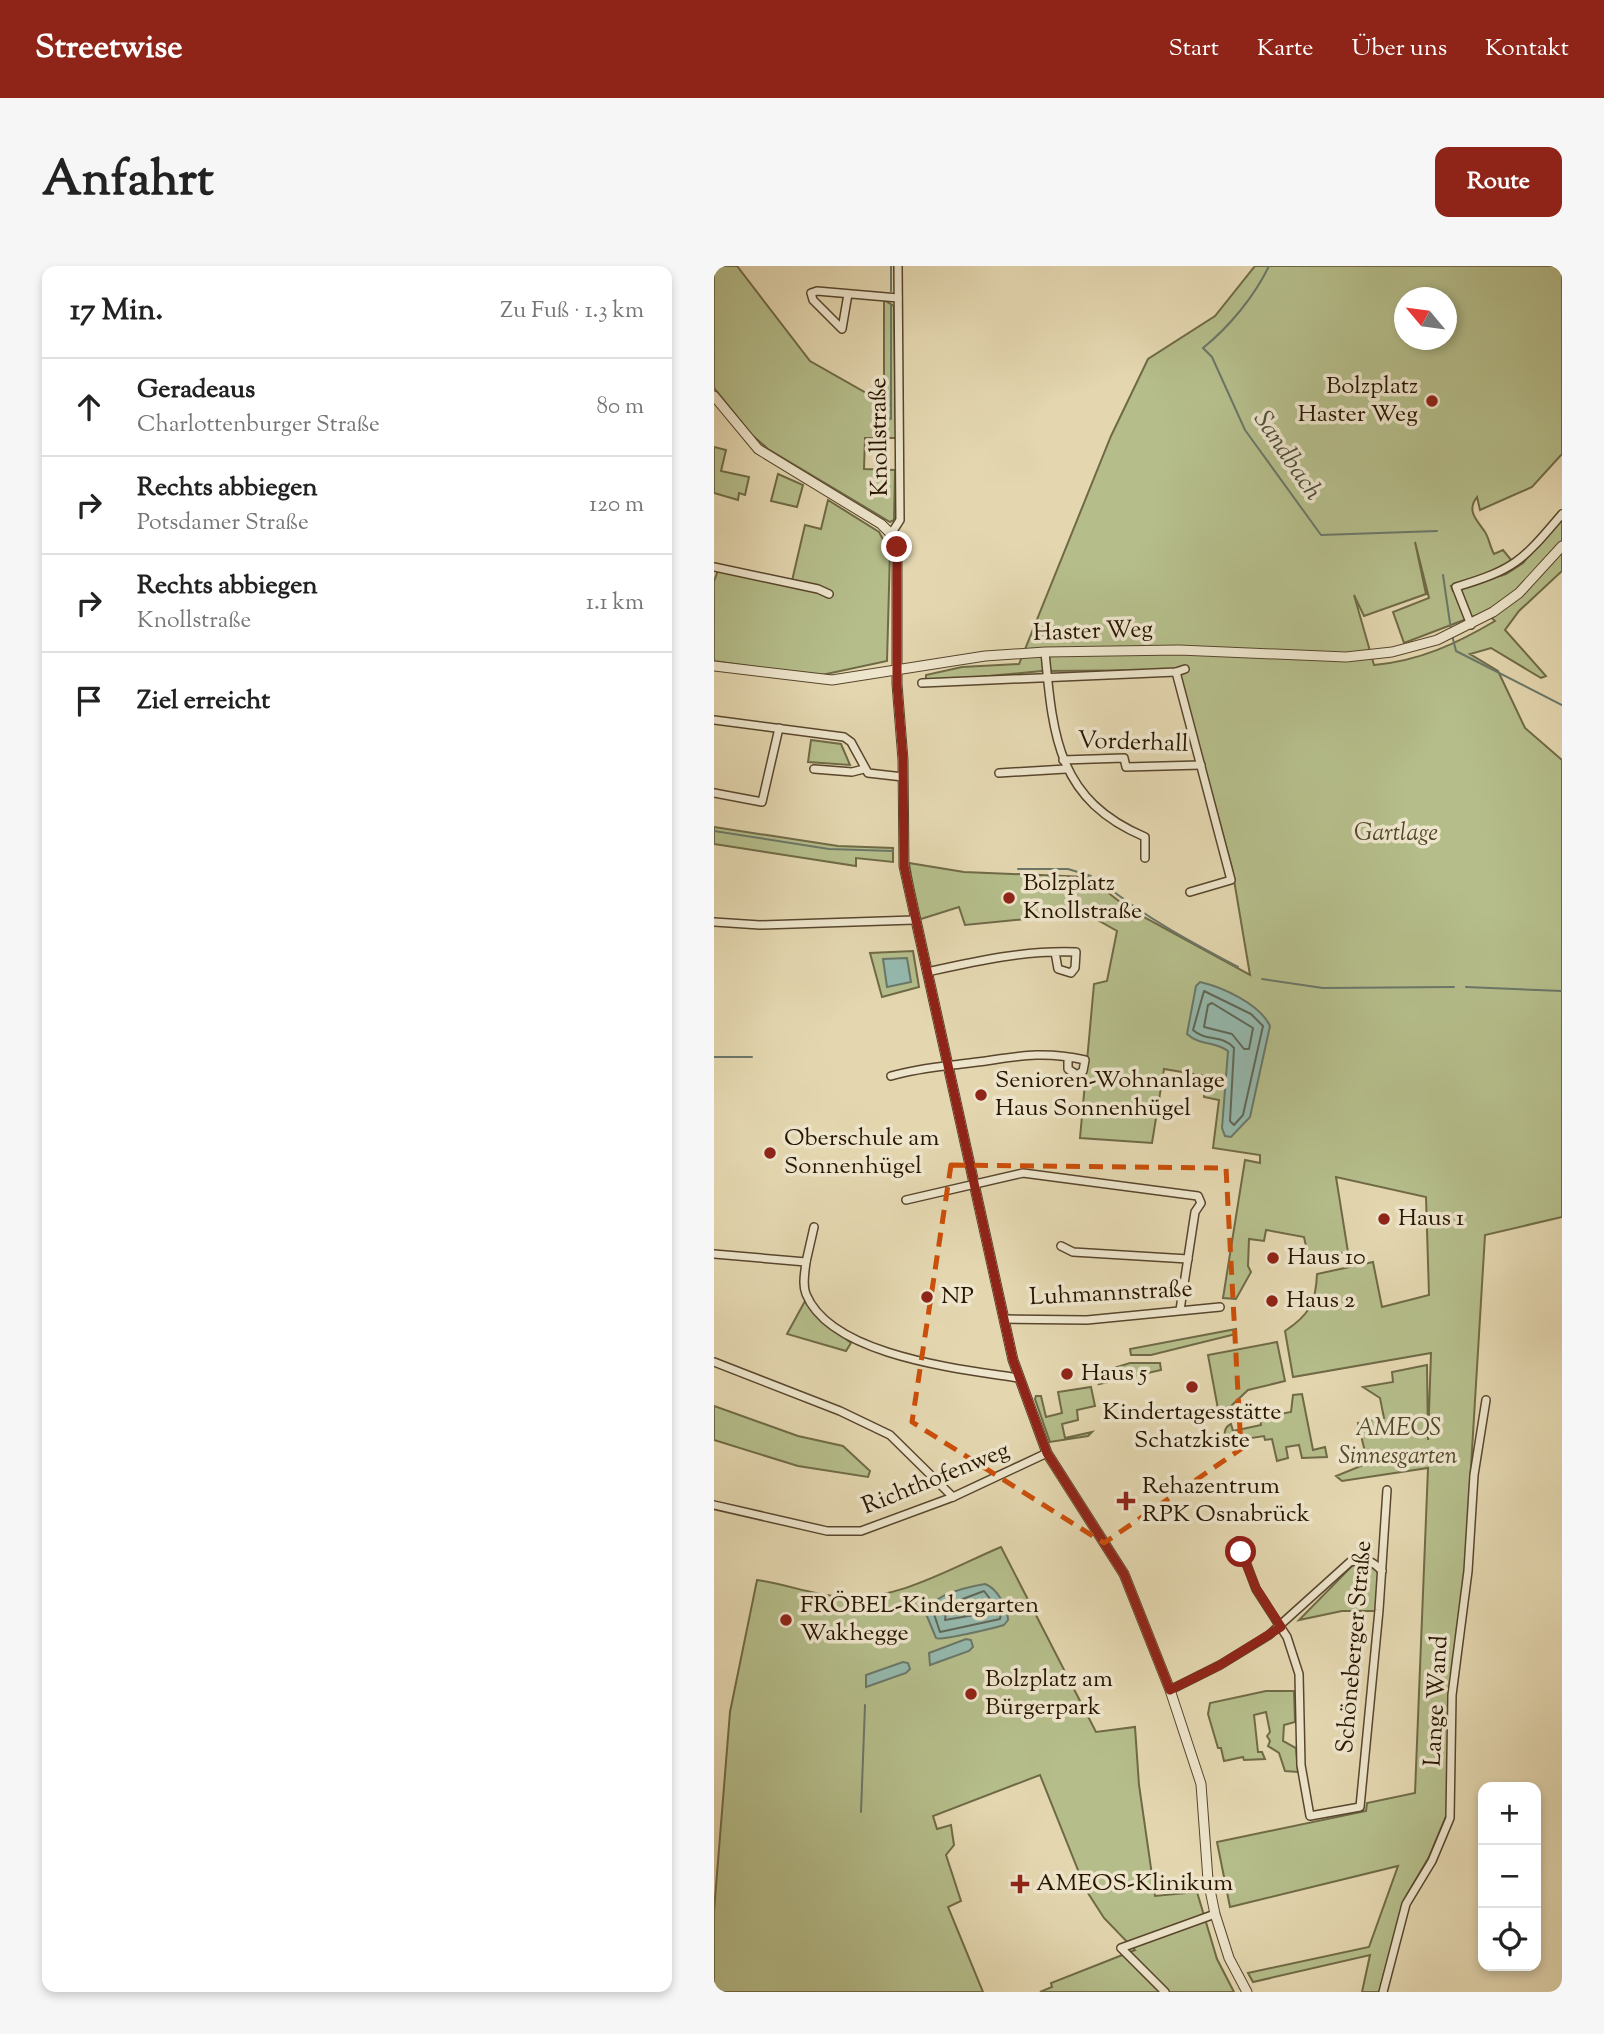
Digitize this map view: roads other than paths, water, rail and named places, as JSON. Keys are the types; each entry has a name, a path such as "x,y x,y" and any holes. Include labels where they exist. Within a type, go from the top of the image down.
{"street":[{"name":"Knollstraße","path":"898,266 900,520 891,534 897,547 899,569 896,671 903,778 904,860 914,920 928,972 1018,1378 1047,1453 1124,1574 1170,1690 1201,1784 1209,1880 1215,1914 1229,1958 1247,1992"},
{"path":"848,294 842,329 813,300 811,293 817,291 898,298"},
{"path":"714,396 758,449 881,524 891,534"},
{"path":"1471,625 1456,587 1505,571 1530,552 1562,514"},
{"name":"Haster Weg","path":"714,666 817,680 896,671 985,656 1045,652 1179,650 1346,657 1392,652 1443,638 1471,625 1519,593 1562,546"},
{"path":"714,567 829,594"},
{"path":"1045,652 1047,677 1066,769 1084,797 1099,812 1122,828 1145,837 1145,859"},
{"name":"Haster Weg","path":"922,683 1176,672 1185,669"},
{"name":"Haster Weg","path":"1176,672 1231,880 1191,891"},
{"path":"714,720 844,737 850,742 864,769 874,775 903,778"},
{"path":"714,793 762,802 779,728"},
{"name":"Vorderhall","path":"1063,760 1124,758 1126,767 1201,765"},
{"path":"814,769 852,772 864,769"},
{"name":"Vorderhall","path":"999,773 1066,769"},
{"path":"714,922 760,925 914,920"},
{"path":"928,972 989,958 1055,951"},
{"path":"891,1076 928,1066 1020,1054 1068,1057"},
{"path":"906,1200 1023,1173 1198,1196 1201,1203 1195,1212 1180,1310"},
{"path":"814,1227 804,1286 807,1296 834,1324 855,1339 899,1357 1018,1378"},
{"path":"1061,1246 1073,1252 1188,1259"},
{"path":"714,1254 806,1262"},
{"name":"Luhmannstraße","path":"1004,1319 1087,1320 1220,1307"},
{"path":"714,1362 840,1411 890,1435 953,1497"},
{"name":"Lange Wand","path":"1383,1992 1406,1904 1432,1861 1450,1818 1452,1696 1468,1571 1474,1475 1486,1400"},
{"name":"Richthofenweg","path":"714,1505 845,1533 881,1526 953,1497 1047,1453"},
{"name":"Schöneberger Straße","path":"1281,1627 1299,1674 1301,1765 1310,1816 1360,1807 1387,1490"},
{"path":"1238,1541 1256,1588 1281,1627"},
{"path":"1170,1690 1220,1665 1281,1627 1350,1562 1362,1559 1375,1563 1382,1571"},
{"path":"1165,1992 1121,1948 1215,1914"}],"water":[{"path":"907,958 911,982 887,987 883,959"},
{"path":"1200,982 1229,992 1249,1004 1270,1026 1250,1117 1231,1137 1225,1136 1222,1128 1228,1051 1187,1034 1196,986"},
{"path":"985,1584 998,1594 1004,1604 1008,1620 1004,1625 936,1638 926,1614 929,1607 951,1593"},
{"path":"966,1639 971,1640 973,1647 969,1651 930,1665 929,1653"},
{"path":"903,1662 908,1663 910,1669 906,1673 866,1687 866,1675"}],"waterway":[{"path":"891,266 891,291"},
{"name":"Sandbach","path":"1269,266 1240,311 1203,348 1212,357 1245,430 1321,535 1437,531"},
{"path":"877,415 891,419 891,305"},
{"name":"Sandbach","path":"1443,575 1451,630"},
{"name":"Sandbach","path":"1452,635 1456,651 1562,705"},
{"path":"714,831 829,849 893,851"},
{"path":"1018,869 1068,869 1091,876"},
{"path":"1104,884 1152,919 1238,967"},
{"path":"1262,979 1323,988 1454,987"},
{"path":"1466,987 1562,991"},
{"path":"714,1057 752,1057"},
{"path":"861,1812 865,1705"}],"place":[{"name":"Bolzplatz Haster Weg","path":"1432,401"},
{"name":"Bolzplatz Knollstraße","path":"1009,898"},
{"name":"Senioren-Wohnanlage Haus Sonnenhügel","path":"981,1095"},
{"name":"Oberschule am Sonnenhügel","path":"770,1153"},
{"name":"Haus 1","path":"1384,1219"},
{"name":"Haus 10","path":"1273,1258"},
{"name":"NP","path":"927,1297"},
{"name":"Haus 2","path":"1272,1301"},
{"name":"Haus 5","path":"1067,1374"},
{"name":"Kindertagesstätte Schatzkiste","path":"1192,1387"},
{"name":"Rehazentrum RPK Osnabrück","path":"1126,1501"},
{"name":"FRÖBEL-Kindergarten Wakhegge","path":"786,1620"},
{"name":"Bolzplatz am Bürgerpark","path":"971,1694"},
{"name":"AMEOS-Klinikum","path":"1020,1884"}],"park label":[{"name":"Gartlage","path":"1396,834"},
{"name":"AMEOS Sinnesgarten","path":"1398,1443"}]}
